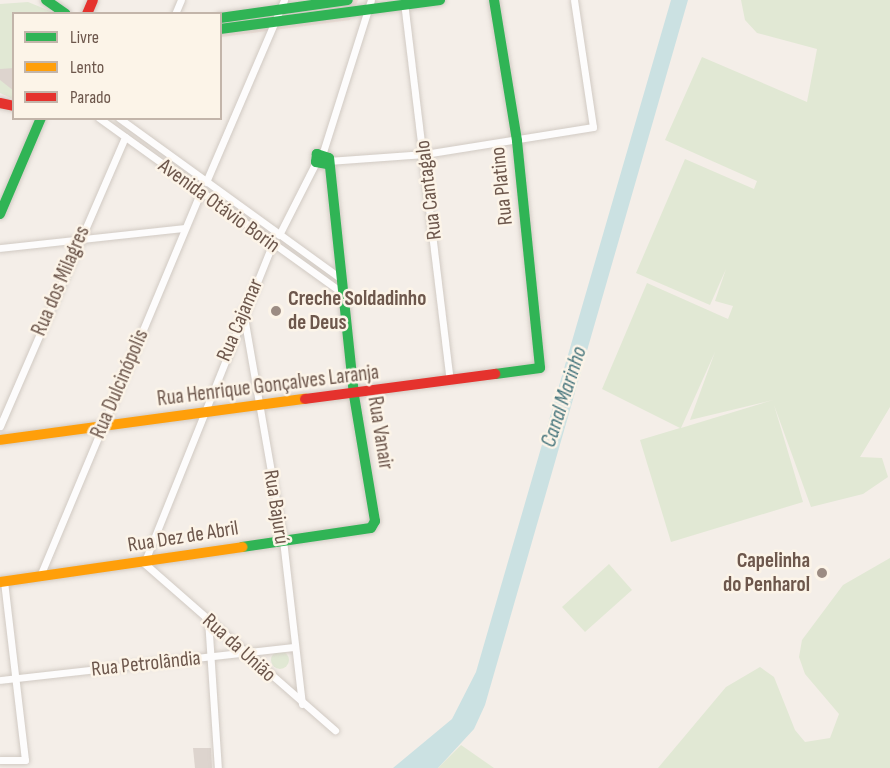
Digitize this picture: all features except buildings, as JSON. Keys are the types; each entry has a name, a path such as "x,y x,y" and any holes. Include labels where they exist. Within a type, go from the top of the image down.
{"street":[{"path":"46,0 63,12"},
{"path":"222,18 282,5 348,0"},
{"path":"222,29 275,23 369,5 440,0"},
{"name":"Rua Platino","path":"494,0 517,141 540,368"},
{"path":"323,160 425,154 593,127 574,0"},
{"name":"Rua Cantagalo","path":"404,2 425,154 450,380"},
{"path":"206,182 282,5"},
{"path":"279,235 323,160 369,5"},
{"path":"0,214 40,120"},
{"name":"Avenida Otávio Borin","path":"102,120 272,246 341,291"},
{"name":"Avenida Otávio Borin","path":"129,122 206,182 339,277"},
{"name":"Rua dos Milagres","path":"0,426 79,238 125,137"},
{"name":"Rua Vanair","path":"323,160 354,395 375,521 371,528"},
{"name":"Rua Dulcinópolis","path":"40,576 201,192"},
{"path":"0,248 184,228"},
{"name":"Rua Cajamar","path":"144,563 201,414 272,246"},
{"name":"Rua Bajurú","path":"243,310 283,540 292,647 302,704"},
{"name":"Rua Henrique Gonçalves Laranja","path":"0,440 354,395 540,368"},
{"name":"Rua Dez de Abril","path":"2,581 144,563 371,528"},
{"name":"Rua da União","path":"144,563 302,704 335,730"},
{"path":"0,760 25,760 2,581"},
{"path":"208,619 207,658 218,768"},
{"name":"Rua Petrolândia","path":"0,681 292,647"}],"shaded area":[{"path":"332,0 358,0 350,20 222,37 222,15"}],"green space":[{"path":"741,0 890,0 890,407 860,457 882,458 888,477 863,494 811,507 774,405 803,502 671,542 640,440 680,428 602,389 647,283 728,319 733,306 715,301 726,269 710,305 636,273 685,159 754,189 757,181 665,140 702,57 807,102 817,49 757,33 745,20","holes":["715,352 690,420 773,400 681,428"]},
{"path":"28,2 53,12 12,12 12,99 0,93 0,4"},
{"path":"890,558 890,768 658,768 726,687 760,667 774,677 795,730 805,742 830,738 839,714 805,674 799,657 802,640 843,585"},
{"path":"609,564 632,590 585,632 562,607"},
{"path":"280,651 286,654 289,660 286,666 280,669 274,666 271,660 274,654"},
{"path":"461,745 494,768 438,768"}],"water":[{"name":"Canal Marinho","path":"671,0 688,0 485,705 474,729 438,768 393,768 452,719 476,672"}],"traffic: fast":[{"path":"46,0 63,12"},
{"path":"222,18 348,0"},
{"path":"222,29 440,0"},
{"path":"494,0 517,141 540,368 495,374"},
{"path":"0,214 40,120"},
{"path":"242,547 371,528 375,521 354,395 329,158 317,154 316,162 326,164"}],"traffic: slow":[{"path":"0,440 305,399"},
{"path":"0,582 242,547"}],"traffic: jam":[{"path":"88,12 93,0"},
{"path":"0,103 12,106"},
{"path":"305,399 495,374"}],"place":[{"name":"Creche Soldadinho de Deus","path":"276,311"},
{"name":"Capelinha do Penharol","path":"822,573"}]}
